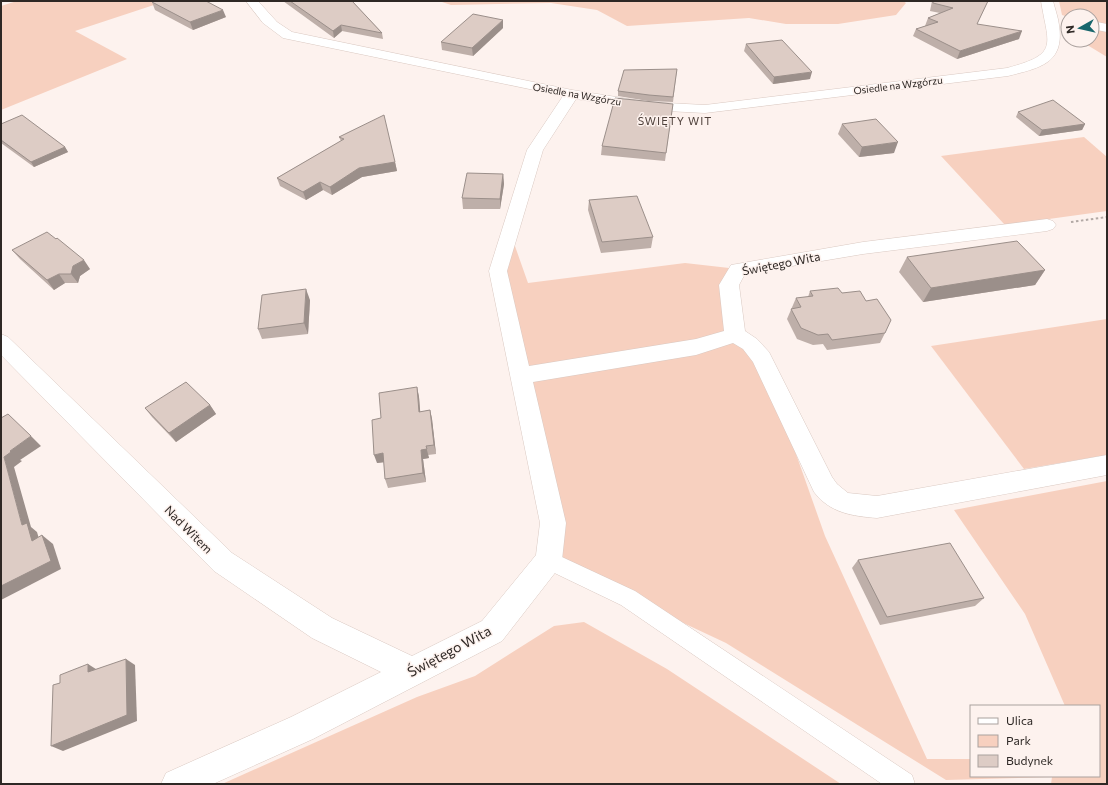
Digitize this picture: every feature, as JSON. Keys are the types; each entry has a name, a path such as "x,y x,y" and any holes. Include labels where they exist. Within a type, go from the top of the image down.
{"street":[{"name":"Osiedle na Wzgórzu","path":"252,1 266,20 279,30 288,34 572,94 648,106 705,109 1008,72 1040,62 1046,59 1053,50 1055,41 1056,18 1047,1"},
{"path":"550,560 553,523 498,271 535,150 572,94"},
{"name":"Świętego Wita","path":"735,335 729,284 738,269 863,248 1047,225"},
{"path":"521,376 696,347 735,335 750,344 762,358 817,474 827,491 840,502 854,506 877,507 1107,465"},
{"name":"Nad Witem","path":"1,342 223,562 322,628 411,671"},
{"name":"Świętego Wita","path":"177,784 302,728 411,671 492,631 550,560"}],"lane":[{"path":"550,560 628,598 904,784"}],"path":[{"path":"1047,225 1107,217"}],"green space":[{"path":"17,1 166,1 75,31 127,59 1,110 1,6"},
{"path":"439,1 903,1 906,3 896,15 838,24 786,24 749,18 627,26 597,10 551,3 451,5"},
{"path":"1059,1 1107,1 1107,26 1100,25 1100,8 1060,8"},
{"path":"1100,29 1107,30 1107,57 1092,48 1100,48"},
{"path":"1084,137 1107,157 1107,211 1005,225 941,156"},
{"path":"510,232 528,283 685,263 738,269 735,335 762,358 825,536 927,759 970,759 970,777 1052,777 946,780 726,643 549,560 498,271"},
{"path":"1107,319 1107,455 1024,469 931,346"},
{"path":"1107,481 1107,784 1051,784 1052,777 1100,777 1100,705 1065,705 1025,614 954,510"},
{"path":"584,622 667,669 841,784 222,784 417,697 475,676 554,626"}],"building":[{"path":"206,1 223,10 190,22 152,2"},
{"path":"290,1 352,1 382,33 341,25 333,31"},
{"path":"933,1 988,1 977,24 1022,31 960,51 916,29 938,22 928,18 953,8 933,3"},
{"path":"473,14 503,20 472,48 441,42"},
{"path":"782,40 812,72 774,77 746,44"},
{"path":"677,69 673,97 618,91 624,70"},
{"path":"615,98 673,104 666,153 602,146"},
{"path":"1053,100 1085,124 1042,130 1018,112"},
{"path":"22,115 65,147 31,162 1,140 1,124"},
{"path":"384,115 395,162 359,168 330,187 320,182 303,192 277,178 344,139 339,137"},
{"path":"876,119 898,142 862,147 842,124"},
{"path":"467,173 503,174 500,199 462,198"},
{"path":"637,196 653,237 602,242 589,200"},
{"path":"47,232 56,239 57,238 84,260 73,266 71,274 59,274 47,280 12,250"},
{"path":"1017,241 1045,270 931,288 907,257"},
{"path":"838,288 842,293 860,291 866,301 877,299 891,320 885,333 832,340 828,334 818,335 801,328 791,309 801,307 796,298 813,296 810,291"},
{"path":"306,289 304,323 258,329 262,295"},
{"path":"186,382 210,405 169,433 145,408"},
{"path":"417,387 419,412 430,410 434,445 426,446 427,449 421,450 423,473 385,479 383,453 374,455 372,420 381,418 379,393"},
{"path":"8,414 31,436 4,457 22,525 27,523 32,541 42,535 51,561 1,586 1,418"},
{"path":"950,543 984,598 887,617 858,560"},
{"path":"126,659 127,715 51,746 53,685 60,683 60,675 88,664 88,672"}],"district":[{"name":"ŚWIĘTY WIT","path":"675,120"}]}
